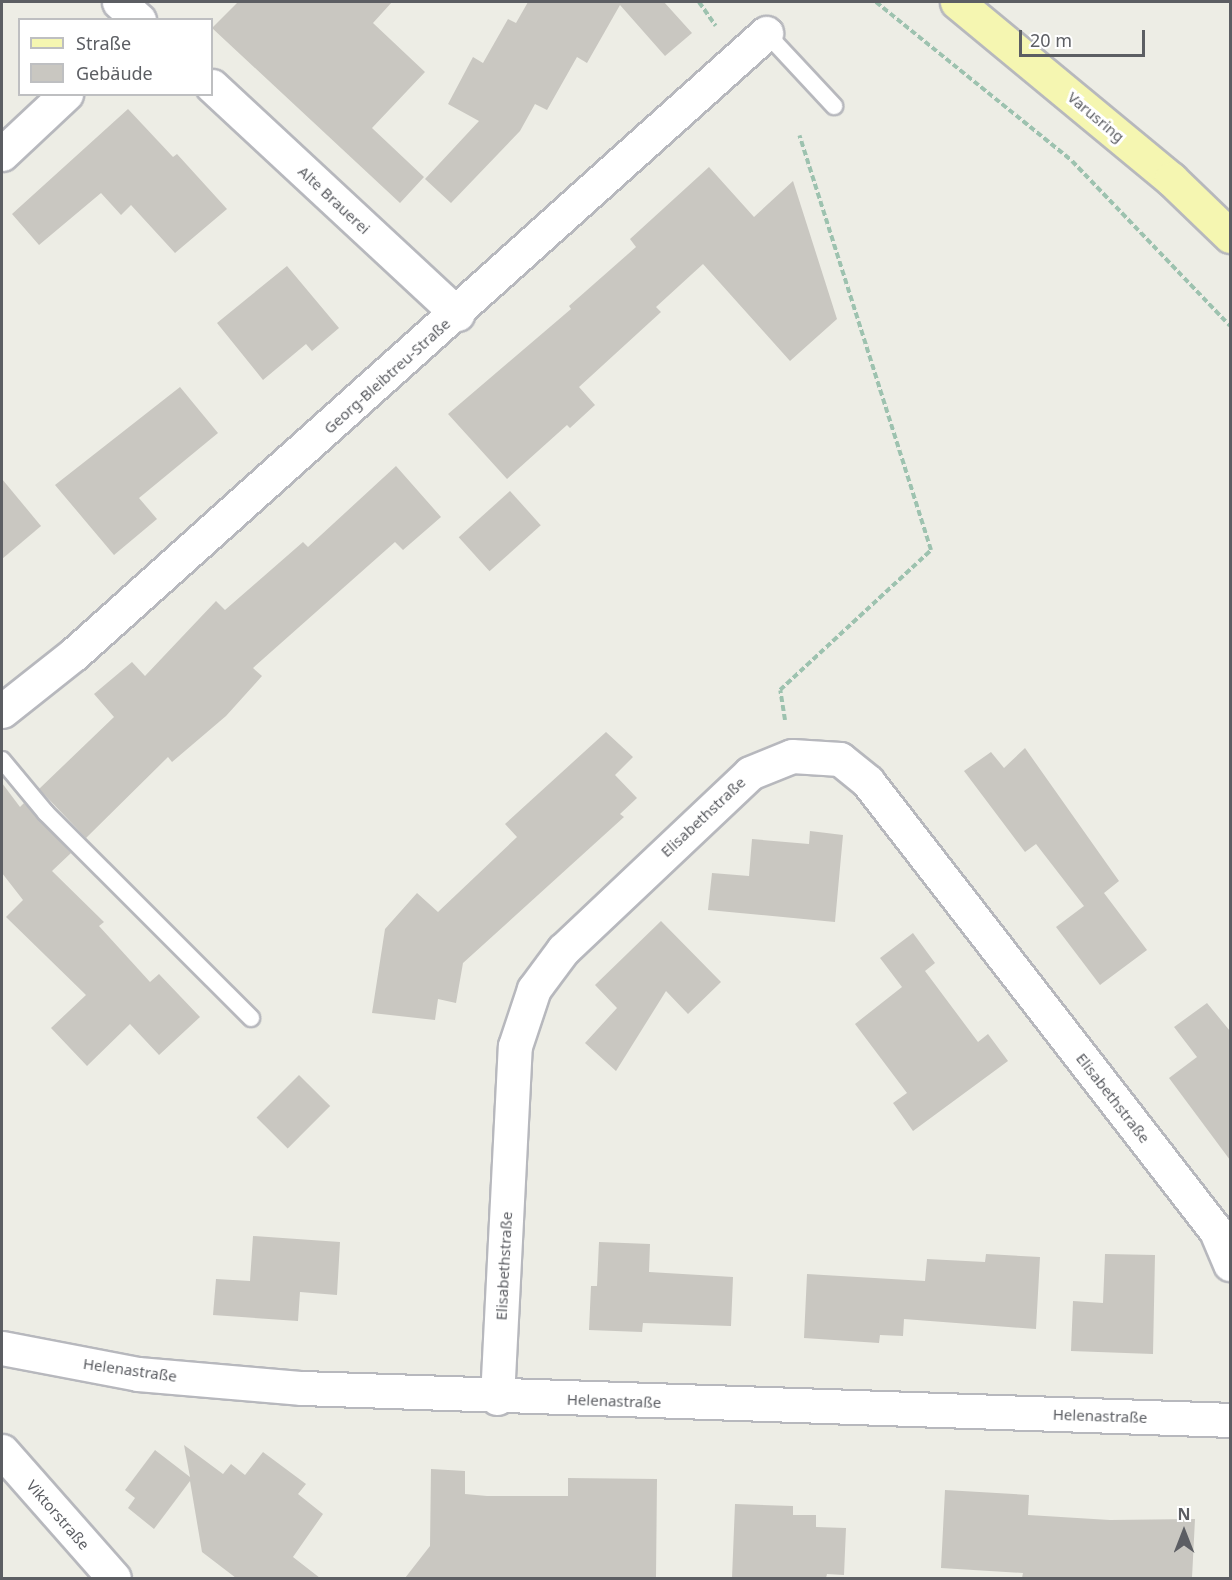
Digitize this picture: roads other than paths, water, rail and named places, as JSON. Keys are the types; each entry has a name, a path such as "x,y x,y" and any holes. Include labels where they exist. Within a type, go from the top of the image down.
{"main road":[{"name":"Varusring","path":"957,2 1171,179 1230,236"}],"street":[{"path":"119,2 138,18"},
{"name":"Georg-Bleibtreu-Straße","path":"2,711 74,654 457,314 766,33"},
{"name":"Alte Brauerei","path":"213,87 457,314"},
{"path":"2,154 64,96"},
{"name":"Elisabethstraße","path":"497,1398 515,1046 534,989 570,944 750,773 792,756 840,759 867,782 1216,1231 1230,1264"},
{"name":"Helenastraße","path":"2,1348 138,1374 497,1398 1230,1420"},
{"name":"Viktorstraße","path":"2,1451 114,1578"}],"lane":[{"path":"766,33 834,106"},
{"path":"2,760 46,813 251,1018"}]}
